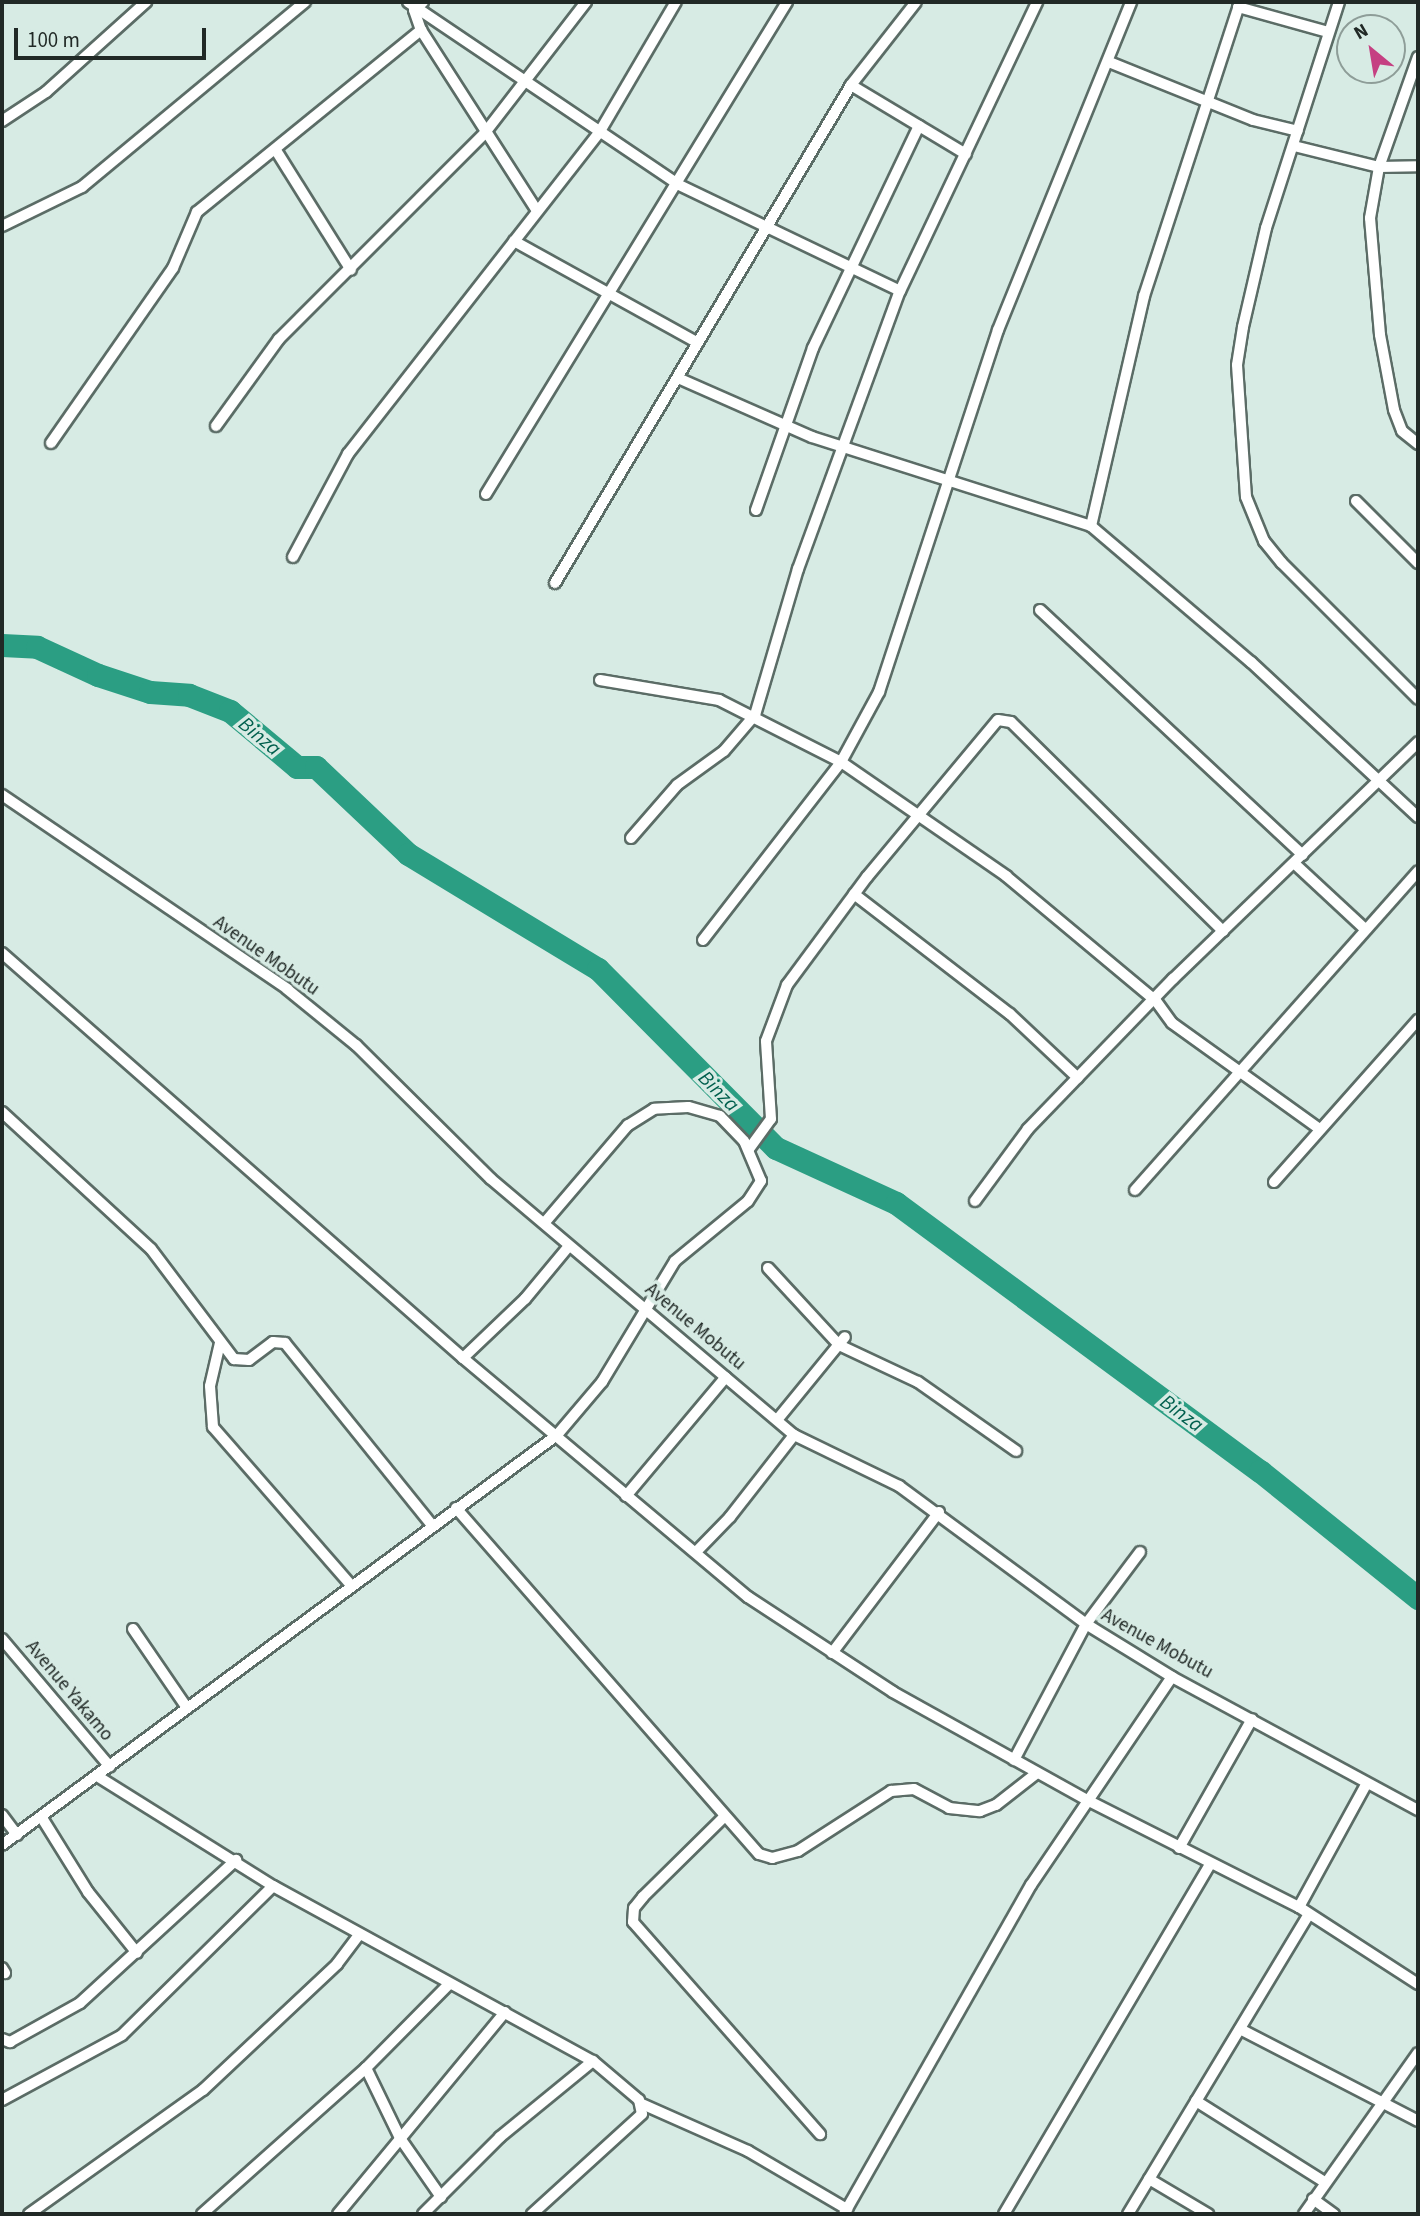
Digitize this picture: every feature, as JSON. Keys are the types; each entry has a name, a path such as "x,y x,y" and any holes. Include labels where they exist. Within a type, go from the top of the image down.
{"street":[{"path":"2,121 46,92 146,2"},
{"path":"2,226 82,187 305,2"},
{"path":"411,6 423,2"},
{"path":"216,426 265,355 484,134 586,2"},
{"path":"293,557 348,454 599,133 676,2"},
{"path":"486,494 679,185 787,2"},
{"path":"555,583 851,85 916,2"},
{"path":"631,838 677,785 724,751 755,715 841,447 900,291 1037,2"},
{"path":"703,940 841,762 889,665 946,478 998,330 1109,62 1131,2"},
{"path":"1339,2 1266,228 1237,365 1246,497 1264,541 1282,563 1418,699"},
{"path":"1091,526 1144,296 1209,103 1239,4 1328,32"},
{"path":"411,6 421,30 484,134 537,211"},
{"path":"411,6 679,185 849,270 900,291"},
{"path":"51,443 173,268 197,212 277,152 421,30"},
{"path":"1418,57 1379,167 1370,218 1380,335 1397,421 1418,444"},
{"path":"1109,62 1209,103 1298,131"},
{"path":"851,85 966,154"},
{"path":"756,510 783,423 849,270 883,210 919,126"},
{"path":"1294,146 1379,167 1418,166"},
{"path":"277,152 351,270"},
{"path":"514,241 610,297 698,343"},
{"path":"678,378 841,447 1091,526 1383,780 1418,817"},
{"path":"1356,501 1418,563"},
{"path":"1040,610 1303,855"},
{"path":"600,680 694,692 755,715 841,762 1006,876 1156,1000 1172,1023 1243,1071 1318,1128"},
{"path":"752,1147 766,1131 771,1119 765,1057 769,1023 787,985 853,894 922,817 993,725 1008,720 1223,930"},
{"path":"975,1201 1028,1129 1223,930 1383,780 1418,742"},
{"name":"Avenue Mobutu","path":"2,795 287,989 375,1062 491,1179 546,1222 569,1246 794,1435 878,1472 939,1512 1086,1624 1172,1676 1418,1810"},
{"path":"1295,864 1365,929"},
{"path":"1135,1190 1418,872"},
{"path":"853,894 1010,1014 1078,1078"},
{"path":"2,953 463,1358 748,1597 832,1653 1014,1760 1210,1864 1299,1907 1418,1984"},
{"path":"1274,1182 1318,1128 1418,1020"},
{"path":"2,1845 110,1767 350,1584 557,1435 595,1392 676,1261 761,1185 752,1147 720,1116 688,1107 654,1109 628,1125 546,1222"},
{"path":"2,1112 142,1240 220,1343 242,1361 273,1342 285,1343 432,1525"},
{"path":"463,1358 525,1299 569,1246"},
{"path":"768,1268 842,1341 918,1382 1016,1451"},
{"path":"777,1420 842,1341"},
{"path":"220,1343 210,1386 213,1427 350,1584"},
{"path":"626,1496 726,1377"},
{"path":"695,1552 730,1517 794,1435"},
{"path":"456,1507 759,1854 785,1856 891,1791 914,1789 949,1808 979,1811 996,1805 1037,1773"},
{"path":"832,1653 939,1512"},
{"path":"1014,1760 1086,1624 1140,1552"},
{"path":"133,1629 187,1708"},
{"name":"Avenue Yakamo","path":"2,1639 110,1767"},
{"path":"97,1776 236,1860 272,1886 593,2062 642,2104 748,2151 845,2212 1031,1885 1172,1676"},
{"path":"1179,1848 1252,1719"},
{"path":"1299,1907 1367,1783"},
{"path":"2,1815 17,1835"},
{"path":"724,1817 643,1897 634,1908 634,1922 820,2134"},
{"path":"42,1818 88,1892 137,1953"},
{"path":"2,2039 10,2042 80,2003 236,1860"},
{"path":"1007,2213 1210,1864"},
{"path":"2,2100 122,2035 272,1886"},
{"path":"1128,2214 1309,1914"},
{"path":"29,2214 203,2090 337,1964 359,1935"},
{"path":"202,2214 366,2068 449,1984"},
{"path":"338,2214 505,2012"},
{"path":"1240,2029 1418,2121"},
{"path":"1304,2214 1323,2181 1418,2053"},
{"path":"423,2214 500,2137 593,2062"},
{"path":"366,2068 400,2138 441,2197"},
{"path":"1196,2101 1323,2181"},
{"path":"533,2214 642,2113 642,2104"},
{"path":"1149,2179 1208,2214"},
{"path":"1313,2199 1334,2214"}],"waterway":[{"name":"Binza","path":"2,645 37,647 98,675 150,692 189,695 230,711 297,767 316,767 408,854 598,969 776,1148 896,1203 1260,1471 1418,1598"}]}
